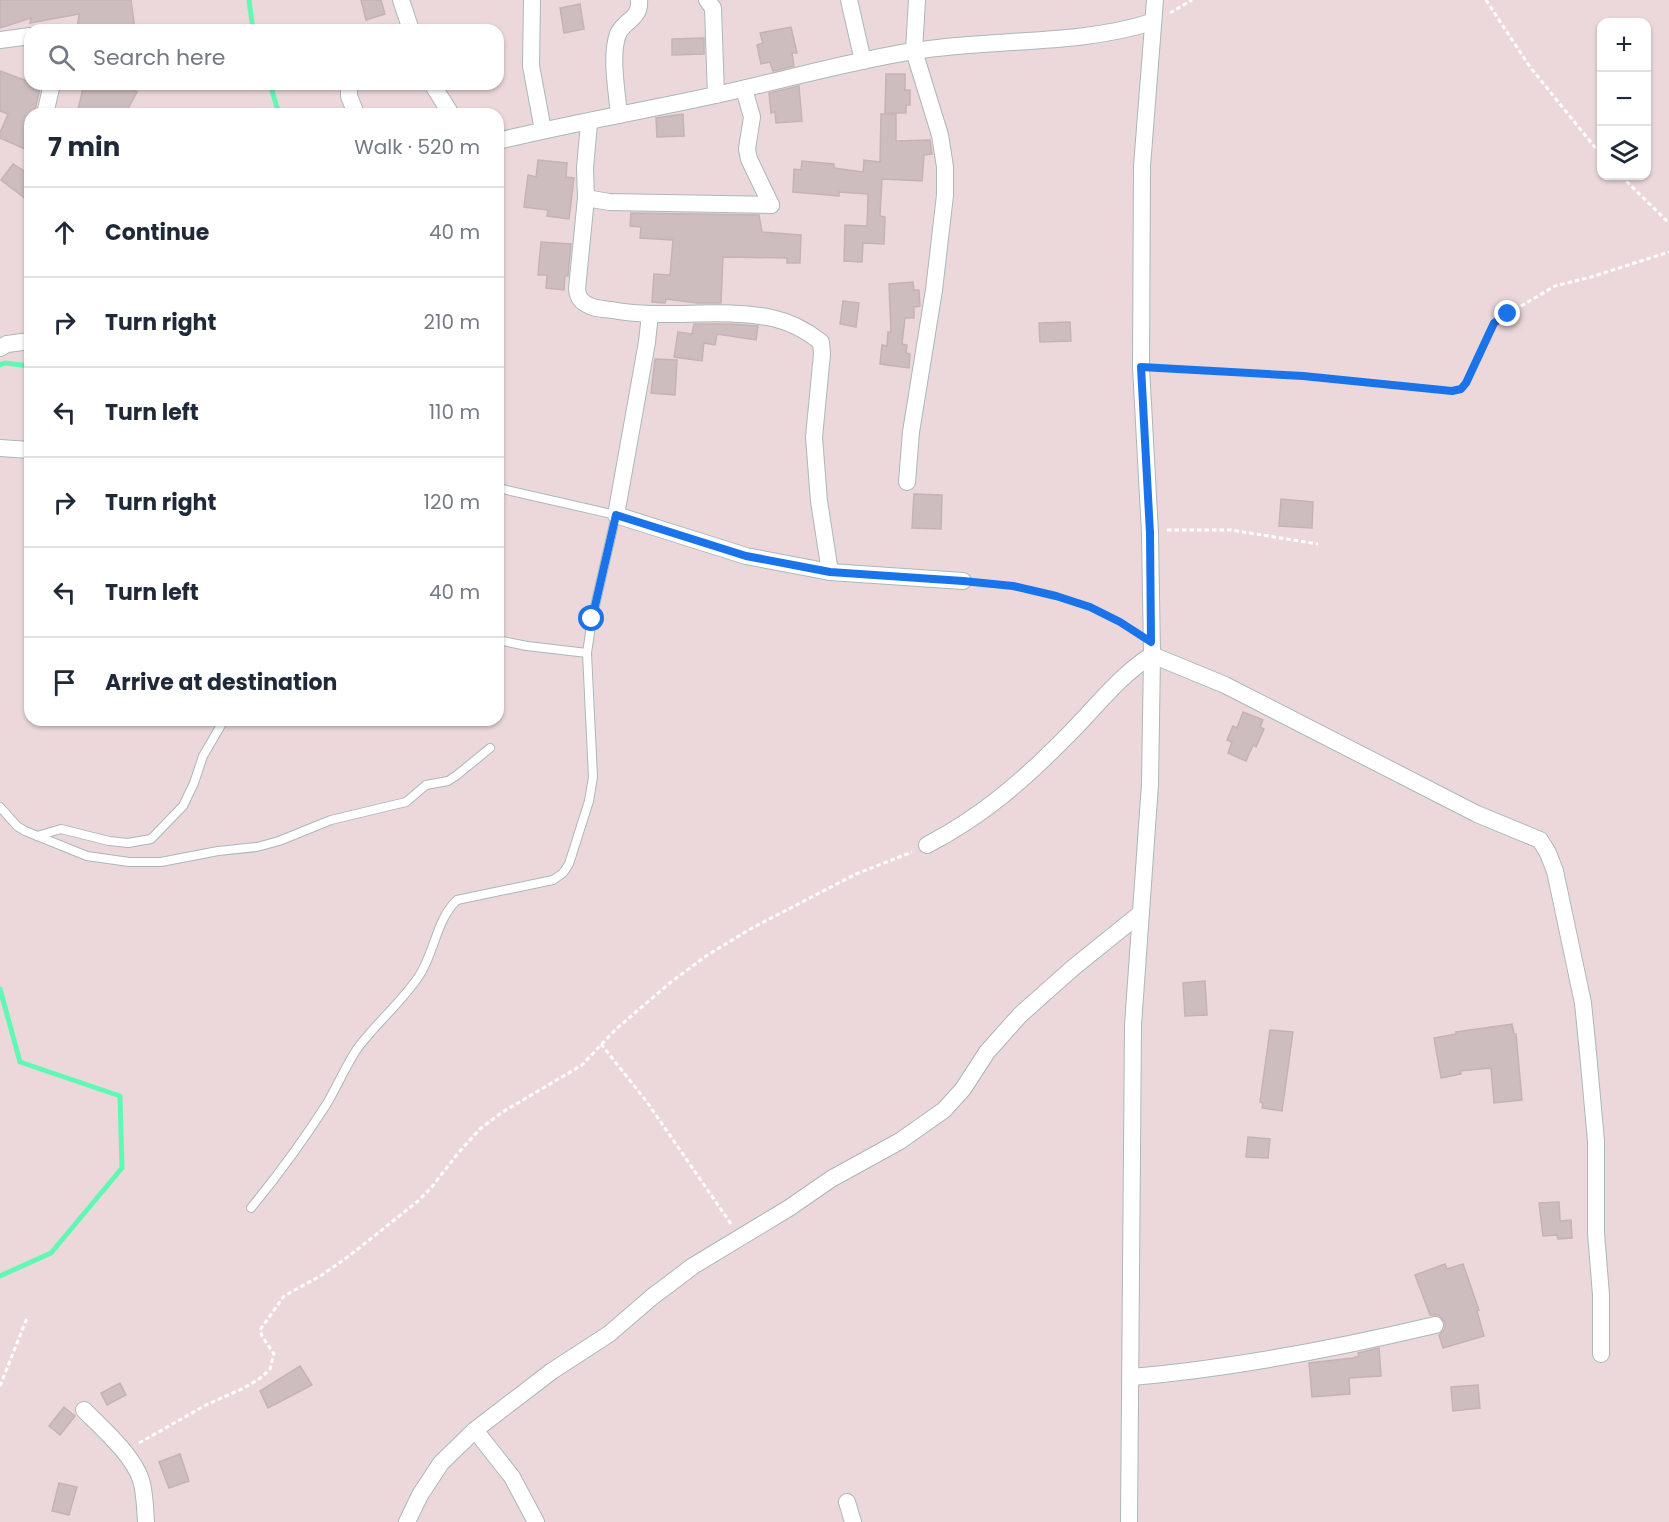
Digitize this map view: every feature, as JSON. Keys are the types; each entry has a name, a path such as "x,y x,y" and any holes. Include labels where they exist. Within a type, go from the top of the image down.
{"street":[{"path":"401,0 409,24"},
{"path":"532,0 531,66 543,130"},
{"path":"620,115 615,68 615,40 620,29 636,16 640,7 639,0"},
{"path":"707,0 713,8 716,95"},
{"path":"849,0 863,61"},
{"path":"907,482 911,432 934,290 945,195 945,166 940,135 914,51 918,0"},
{"path":"1129,1522 1132,1377 1133,1024 1150,784 1152,648 1150,533 1141,367 1142,166 1155,0"},
{"path":"504,140 914,51 976,43 1092,36 1126,31 1152,22"},
{"path":"0,40 24,37"},
{"path":"586,198 609,202 771,205 749,159 747,149 752,117 744,89"},
{"path":"46,108 51,90"},
{"path":"349,90 354,108"},
{"path":"436,90 447,108"},
{"path":"589,123 578,297 591,307 632,314 725,313 770,317 795,326 821,342 822,354 814,437 819,501 830,572"},
{"path":"650,314 616,515 746,556 830,572 963,581"},
{"path":"0,348 7,344 24,342"},
{"path":"0,448 24,450"},
{"path":"927,846 962,827 1002,797 1045,759 1152,648"},
{"path":"1152,648 1477,814 1540,840 1555,871 1583,1003 1596,1142 1596,1233 1601,1295 1601,1354"},
{"path":"407,1522 420,1495 441,1463 475,1430 552,1371 609,1334 671,1281 789,1208 831,1179 900,1141 944,1110 963,1089 987,1052 1020,1016 1074,967 1141,913"},
{"path":"1132,1377 1194,1372 1300,1355 1435,1325"},
{"path":"84,1410 108,1434 136,1470 141,1480 146,1522"},
{"path":"475,1430 512,1477 536,1522"},
{"path":"848,1502 853,1522"}],"lane":[{"path":"251,1208 304,1140 358,1048 413,986 427,964 448,909 457,900 553,880 563,873 569,864 589,801 593,777 587,653 592,619 616,515 504,489"},
{"path":"504,641 587,653"},
{"path":"37,836 61,830 128,843 151,839 183,806 203,756 220,726"},
{"path":"0,807 17,826 87,856 129,862 161,862 218,851 257,847 279,841 331,820 406,802 426,785 448,781 490,748"}],"path":[{"path":"1486,0 1530,67 1597,150"},
{"path":"1625,180 1669,223"},
{"path":"1141,367 1303,376 1452,391 1461,389 1466,383 1487,335 1499,319 1555,286 1669,252"},
{"path":"1150,533 1180,529 1231,530 1317,544"},
{"path":"963,581 1013,586 1090,607 1120,622 1152,648"},
{"path":"123,1452 261,1377 270,1369 274,1354 260,1330 284,1296 322,1275 349,1256 431,1188 480,1129 501,1113 582,1065 601,1044 671,982 724,945 856,874 927,846"},
{"path":"601,1044 647,1101 740,1238"},
{"path":"0,1386 27,1318"}],"building":[{"path":"0,0 131,0 134,24 78,24 79,14 30,23 31,18 0,28"},
{"path":"361,0 381,0 385,14 366,20"},
{"path":"580,4 584,29 564,33 560,8"},
{"path":"791,27 797,53 792,53 794,66 773,71 770,62 761,64 757,45 763,43 760,33"},
{"path":"704,38 704,54 672,55 672,39"},
{"path":"0,71 24,80 24,90 40,90 35,108 24,108 24,149 0,138 8,114 0,111"},
{"path":"886,74 905,74 905,90 910,90 910,105 906,105 906,113 885,113"},
{"path":"799,86 802,121 776,123 775,112 771,113 769,93"},
{"path":"83,90 133,90 137,92 128,108 78,108"},
{"path":"683,114 684,136 657,137 656,118"},
{"path":"881,114 896,114 896,141 930,140 932,154 924,155 922,181 882,179 880,216 885,217 884,244 863,243 862,262 844,261 845,225 867,226 868,194 839,192 839,196 793,192 794,169 801,170 802,161 834,164 834,168 863,172 864,160 880,162"},
{"path":"538,160 567,163 566,177 574,178 569,219 547,216 548,210 524,207 528,175 536,177"},
{"path":"13,164 24,171 24,197 1,180"},
{"path":"631,213 759,215 762,232 801,235 800,263 787,263 787,258 723,257 721,303 666,299 665,303 652,302 654,274 670,275 673,240 640,238 641,227 630,226"},
{"path":"541,242 571,244 568,276 565,276 564,290 546,288 547,275 538,275"},
{"path":"913,282 914,290 919,290 920,306 914,307 914,318 905,318 902,344 907,345 906,353 910,354 909,368 880,364 882,345 887,346 888,332 891,332 889,284"},
{"path":"843,301 859,303 856,327 840,324"},
{"path":"1070,322 1071,341 1040,342 1039,323"},
{"path":"694,324 758,326 756,340 717,334 715,345 704,343 702,361 674,357 678,332 692,334"},
{"path":"655,359 677,360 675,395 651,393"},
{"path":"914,494 942,495 941,529 912,528"},
{"path":"1281,499 1313,502 1312,528 1279,526"},
{"path":"1243,712 1263,720 1260,727 1264,729 1256,747 1253,745 1246,761 1228,753 1232,742 1227,740 1233,726 1237,728"},
{"path":"1205,981 1207,1015 1185,1016 1183,983"},
{"path":"1512,1024 1514,1034 1516,1034 1522,1100 1494,1103 1491,1068 1460,1071 1461,1074 1441,1078 1434,1038 1456,1034 1456,1032"},
{"path":"1270,1030 1293,1032 1282,1111 1262,1108 1263,1103 1260,1102"},
{"path":"1248,1137 1270,1139 1268,1158 1246,1157"},
{"path":"1559,1202 1560,1221 1571,1220 1572,1238 1558,1239 1557,1235 1543,1236 1539,1203"},
{"path":"1445,1264 1447,1269 1463,1264 1479,1310 1477,1311 1484,1336 1443,1348 1439,1335 1445,1329 1445,1322 1439,1315 1430,1315 1415,1275"},
{"path":"1379,1348 1381,1376 1349,1378 1350,1394 1312,1397 1309,1363 1353,1358 1359,1356 1358,1353"},
{"path":"300,1366 312,1385 268,1408 260,1391"},
{"path":"120,1383 126,1395 107,1405 101,1393"},
{"path":"1478,1385 1480,1408 1453,1411 1451,1387"},
{"path":"64,1407 75,1416 60,1435 49,1426"},
{"path":"180,1454 189,1481 169,1488 159,1462"},
{"path":"59,1483 77,1487 69,1515 52,1511"}],"waterway":[{"path":"249,0 252,24"},
{"path":"272,90 277,108"},
{"path":"0,365 5,363 24,365"},
{"path":"0,989 20,1062 120,1096 122,1168 51,1253 0,1276"}],"route":[{"path":"592,619 616,515 715,544 746,556 830,572 1013,586 1056,596 1090,607 1120,622 1151,642 1150,533 1141,367 1303,376 1373,382 1443,392 1452,391 1461,389 1466,383 1494,323 1508,314"}]}
